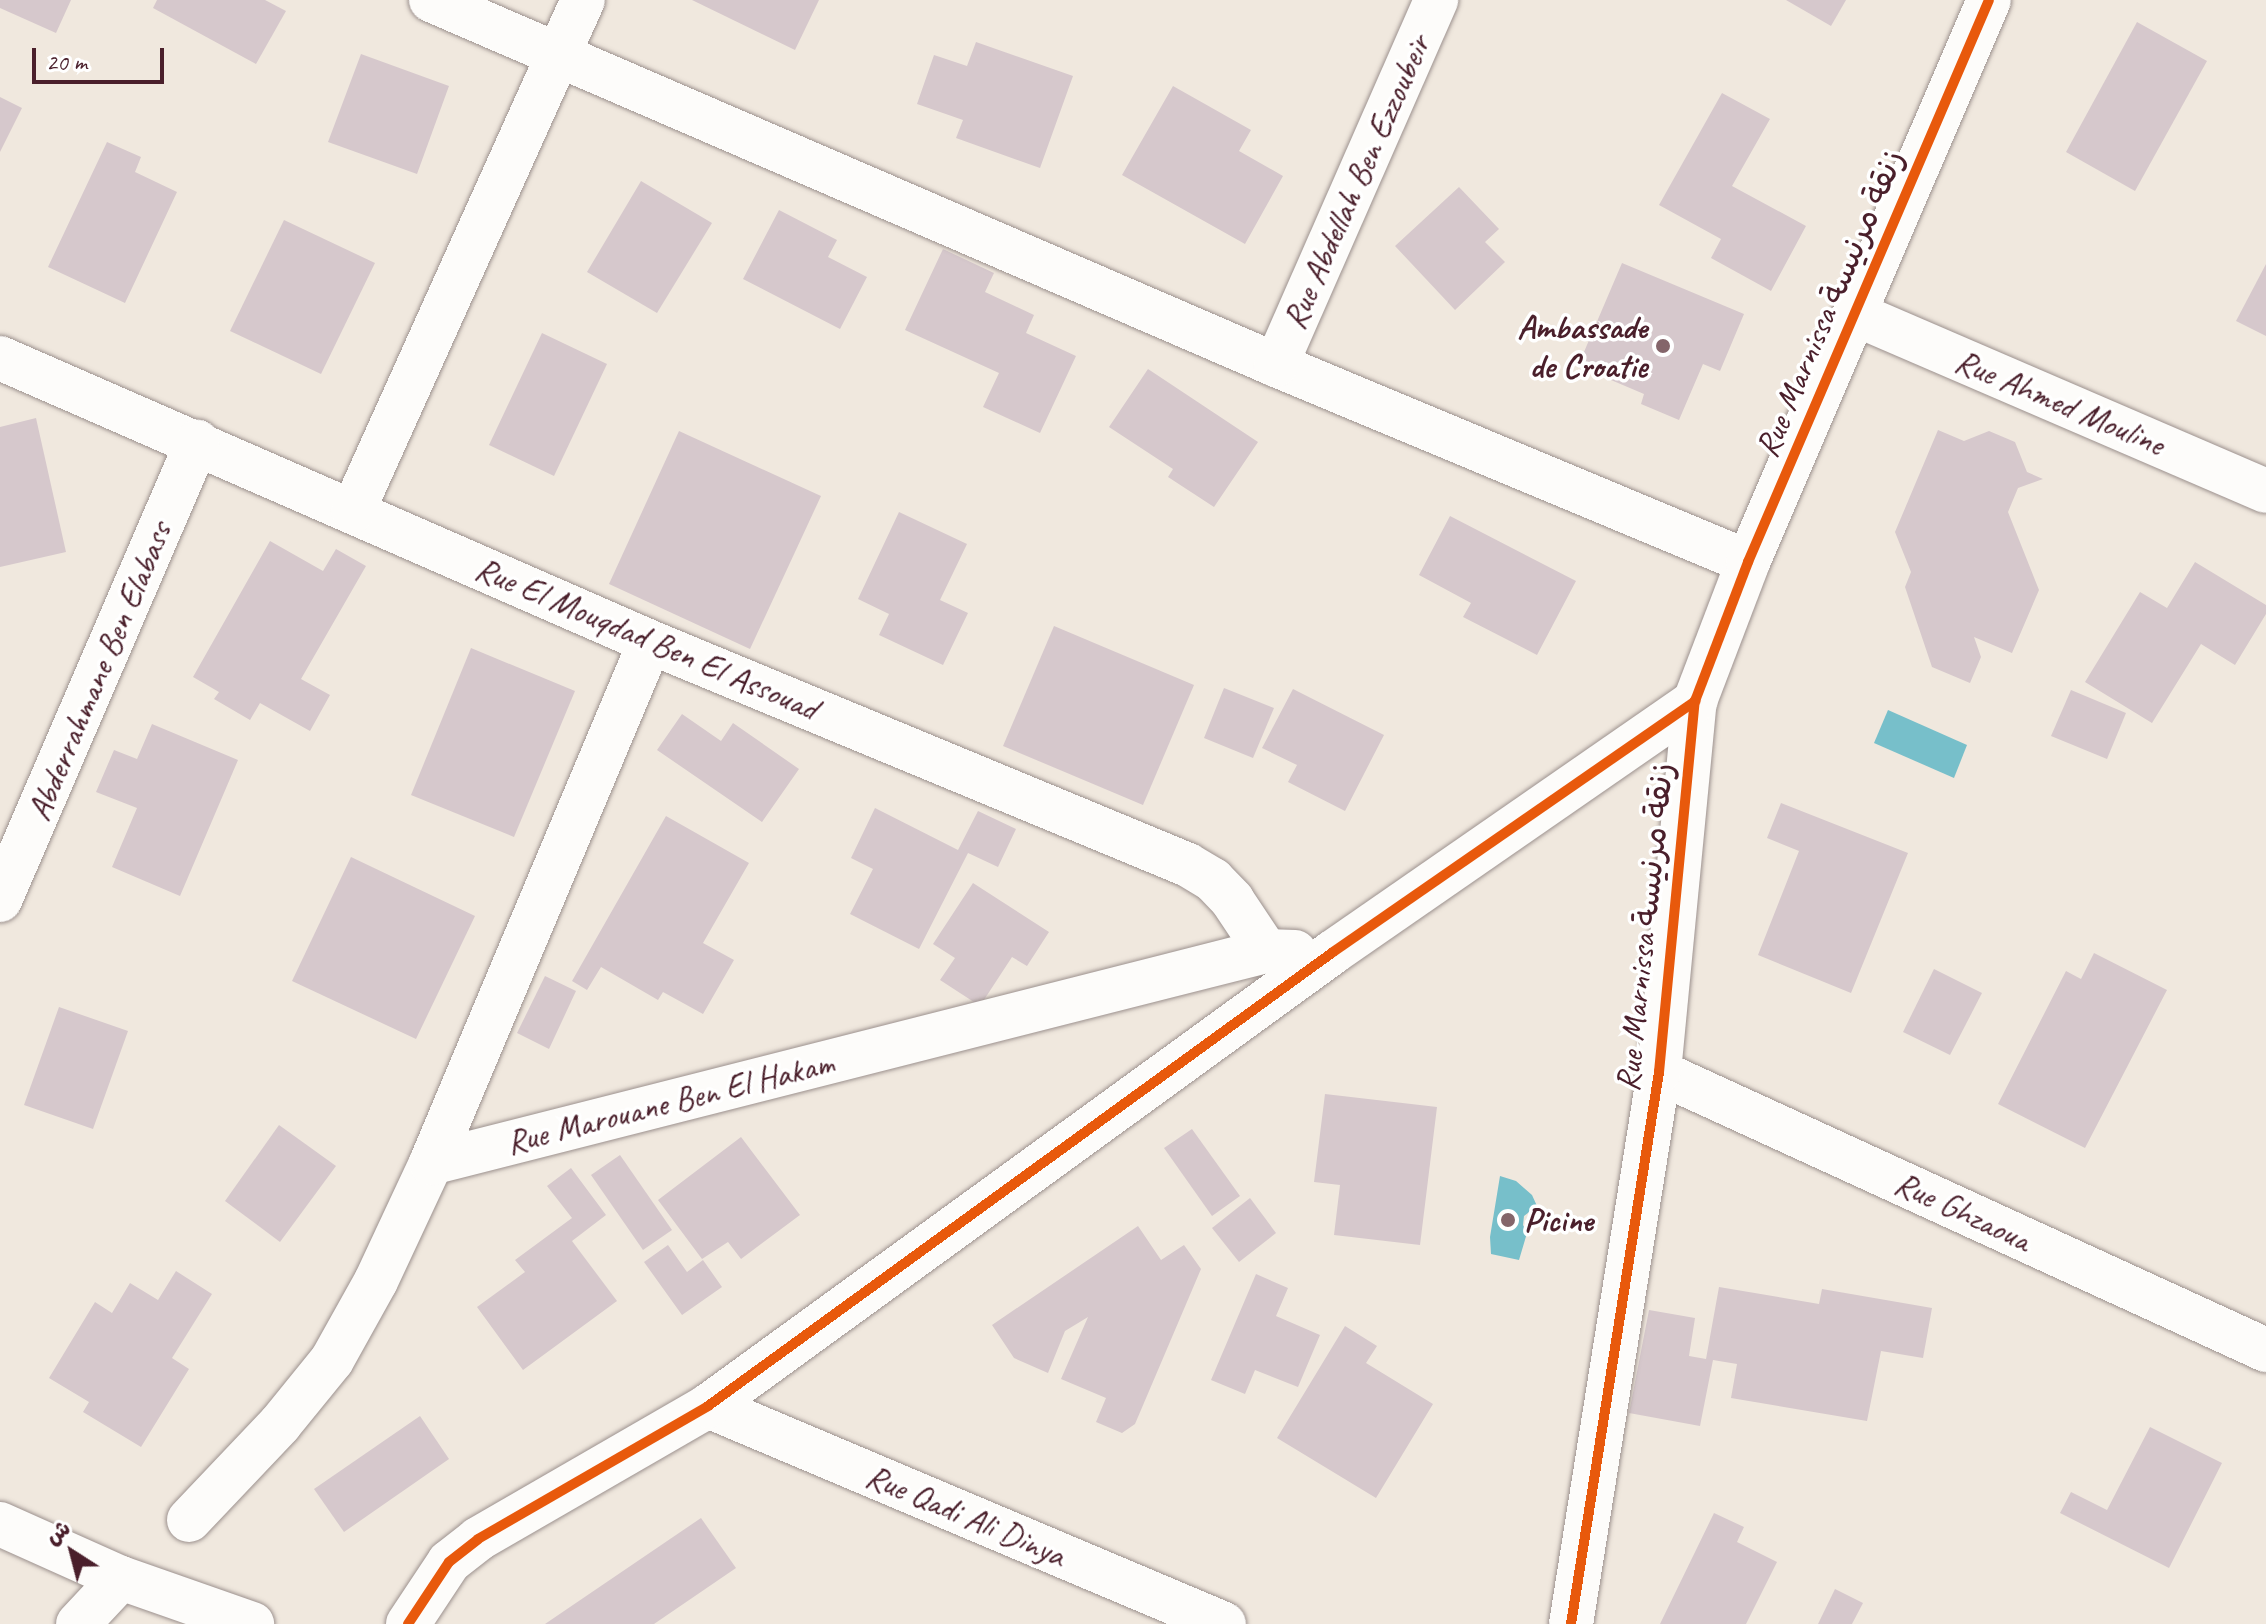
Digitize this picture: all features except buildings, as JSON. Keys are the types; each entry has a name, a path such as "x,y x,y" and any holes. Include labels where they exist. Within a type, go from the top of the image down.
{"street":[{"path":"431,0 1276,365 1748,562"},
{"path":"353,511 583,0"},
{"name":"Rue Abdellah Ben Ezzoubeir","path":"1276,365 1436,0"},
{"name":"Rue Marnissa زنقة مرنيسة","path":"1571,1624 1659,1072 1695,701 1748,562 1989,0"},
{"name":"Rue Ahmed Mouline","path":"1855,314 2266,491"},
{"name":"Rue El Mouqdad Ben El Assouad","path":"0,358 650,642 1188,865 1213,880 1232,900 1266,951"},
{"name":"Abderrahmane Ben Elabass","path":"0,900 197,442"},
{"path":"189,1520 280,1424 332,1360 376,1281 431,1163 650,642"},
{"path":"408,1624 449,1562 478,1539 708,1406 1333,952 1695,701"},
{"name":"Rue Marouane Ben El Hakam","path":"431,1163 1266,951 1333,952"},
{"name":"Rue Ghzaoua","path":"1659,1072 2266,1350"},
{"name":"Rue Qadi Ali Dinya","path":"708,1406 1224,1624"},
{"path":"0,1524 121,1578 252,1624"},
{"path":"78,1624 121,1578"}],"water":[{"path":"1888,710 1967,745 1954,778 1874,743"},
{"name":"Picine","path":"1500,1176 1516,1181 1532,1195 1537,1206 1524,1216 1523,1225 1527,1233 1519,1260 1491,1254 1490,1237"}],"cycle path":[{"path":"1571,1624 1659,1072 1695,701 1748,562 1989,0"},
{"path":"408,1624 449,1562 478,1539 708,1406 1333,952 1695,701"}],"place":[{"name":"Ambassade de Croatie","path":"1663,346"},
{"name":"Picine","path":"1508,1220"}]}
